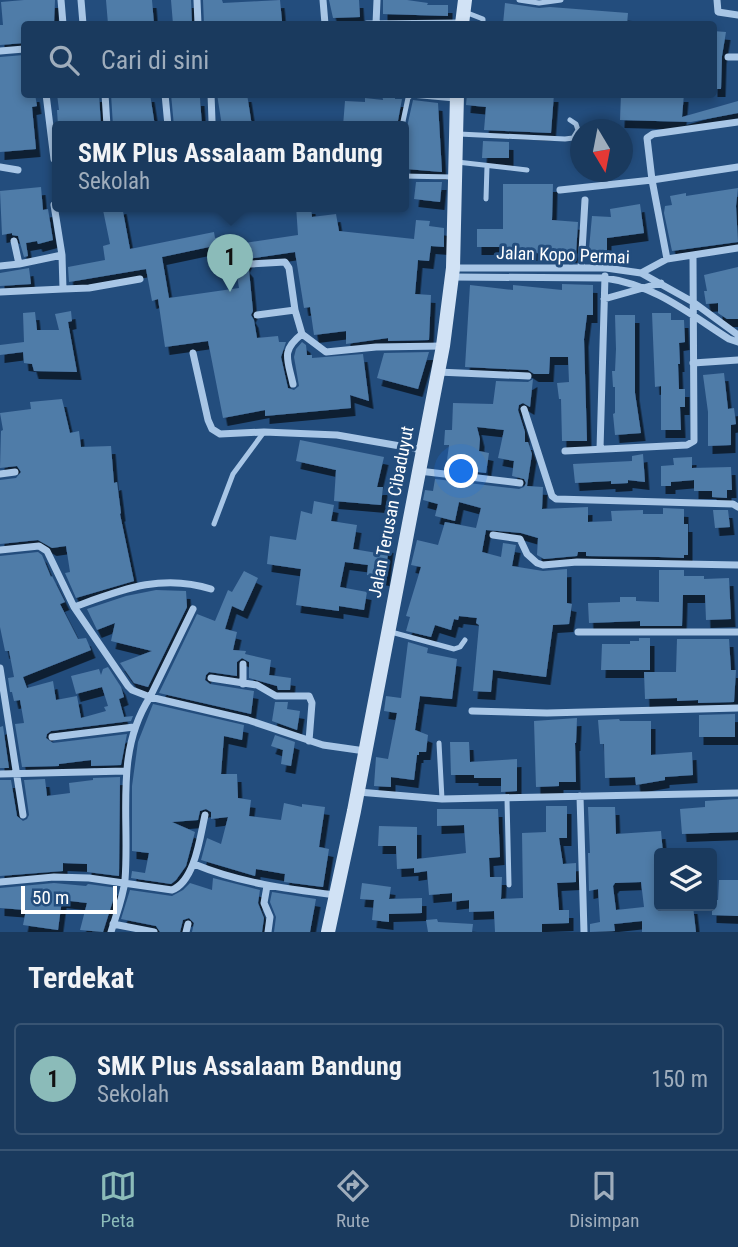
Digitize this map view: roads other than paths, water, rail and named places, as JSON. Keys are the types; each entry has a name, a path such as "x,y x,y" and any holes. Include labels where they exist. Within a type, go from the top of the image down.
{"main road":[{"name":"Jalan Terusan Cibaduyut","path":"328,932 358,792 443,346 452,273 457,98"}],"street":[{"path":"61,0 63,21"},
{"path":"81,0 83,21"},
{"path":"197,0 198,21"},
{"path":"323,0 325,21"},
{"path":"376,21 377,0"},
{"path":"717,0 718,12 738,15"},
{"path":"405,21 463,15"},
{"path":"0,51 21,49"},
{"path":"728,57 738,57"},
{"path":"46,98 52,143"},
{"path":"105,98 107,121"},
{"path":"165,98 167,121"},
{"path":"211,98 212,121"},
{"path":"667,259 647,140 650,135 738,122"},
{"path":"0,167 18,170"},
{"path":"559,190 738,167"},
{"path":"581,268 585,200"},
{"path":"55,212 62,256 63,289"},
{"path":"14,241 19,264"},
{"path":"641,273 667,259 738,248"},
{"path":"0,266 62,256"},
{"path":"565,451 691,443 694,437 693,256"},
{"path":"251,264 285,262 289,268 295,310 302,334 326,352 376,347 443,346"},
{"path":"496,268 497,279"},
{"name":"Jalan Kopo Permai","path":"452,273 496,268 606,268 641,273 693,302 737,332"},
{"path":"560,268 560,278"},
{"path":"600,449 606,268"},
{"name":"Jalan Kopo Permai","path":"452,273 497,279 605,278 628,281 648,288 738,342"},
{"path":"0,292 89,288 140,279"},
{"path":"604,299 661,283"},
{"path":"257,315 295,310"},
{"path":"729,339 737,332"},
{"path":"293,384 287,350 291,342 302,334"},
{"path":"193,353 208,420 212,429 220,433 337,435 423,450"},
{"path":"694,363 738,360"},
{"path":"438,372 528,376"},
{"path":"524,409 552,496 556,499 733,504 738,507"},
{"path":"418,471 520,483"},
{"path":"0,474 15,472"},
{"path":"493,535 520,539 527,554 543,565 577,562 738,565"},
{"path":"0,551 43,547 47,551 74,607 132,690 150,697 248,720 309,741 366,751"},
{"path":"74,607 120,590 161,583 179,581 211,589"},
{"path":"153,932 112,928 125,882 126,771 134,727 192,609"},
{"path":"578,632 738,632"},
{"path":"243,664 243,684"},
{"path":"0,668 4,709 18,773 23,815"},
{"path":"211,678 257,685 276,696 309,696 312,703 309,741"},
{"path":"472,712 738,708"},
{"path":"52,737 134,727"},
{"path":"0,774 126,771"},
{"path":"358,792 442,799 738,793"},
{"path":"580,796 584,932"},
{"path":"0,882 54,877 125,882 172,890 180,887 194,864 205,816"},
{"path":"194,864 220,875 267,886 337,895"},
{"path":"267,886 264,902 270,918 268,932"}],"lane":[{"path":"519,0 539,3 561,0"},
{"path":"463,15 481,18 482,21"},
{"path":"403,121 408,98"},
{"path":"456,134 570,138"},
{"path":"486,199 487,166"},
{"path":"409,175 487,166 527,170"},
{"path":"214,524 233,474 264,432"},
{"path":"388,632 454,649 460,647 465,640"},
{"path":"439,743 442,799"},
{"path":"507,799 509,885"}],"place":[{"name":"SMK Plus Assalaam Bandung","path":"230,292"}]}
